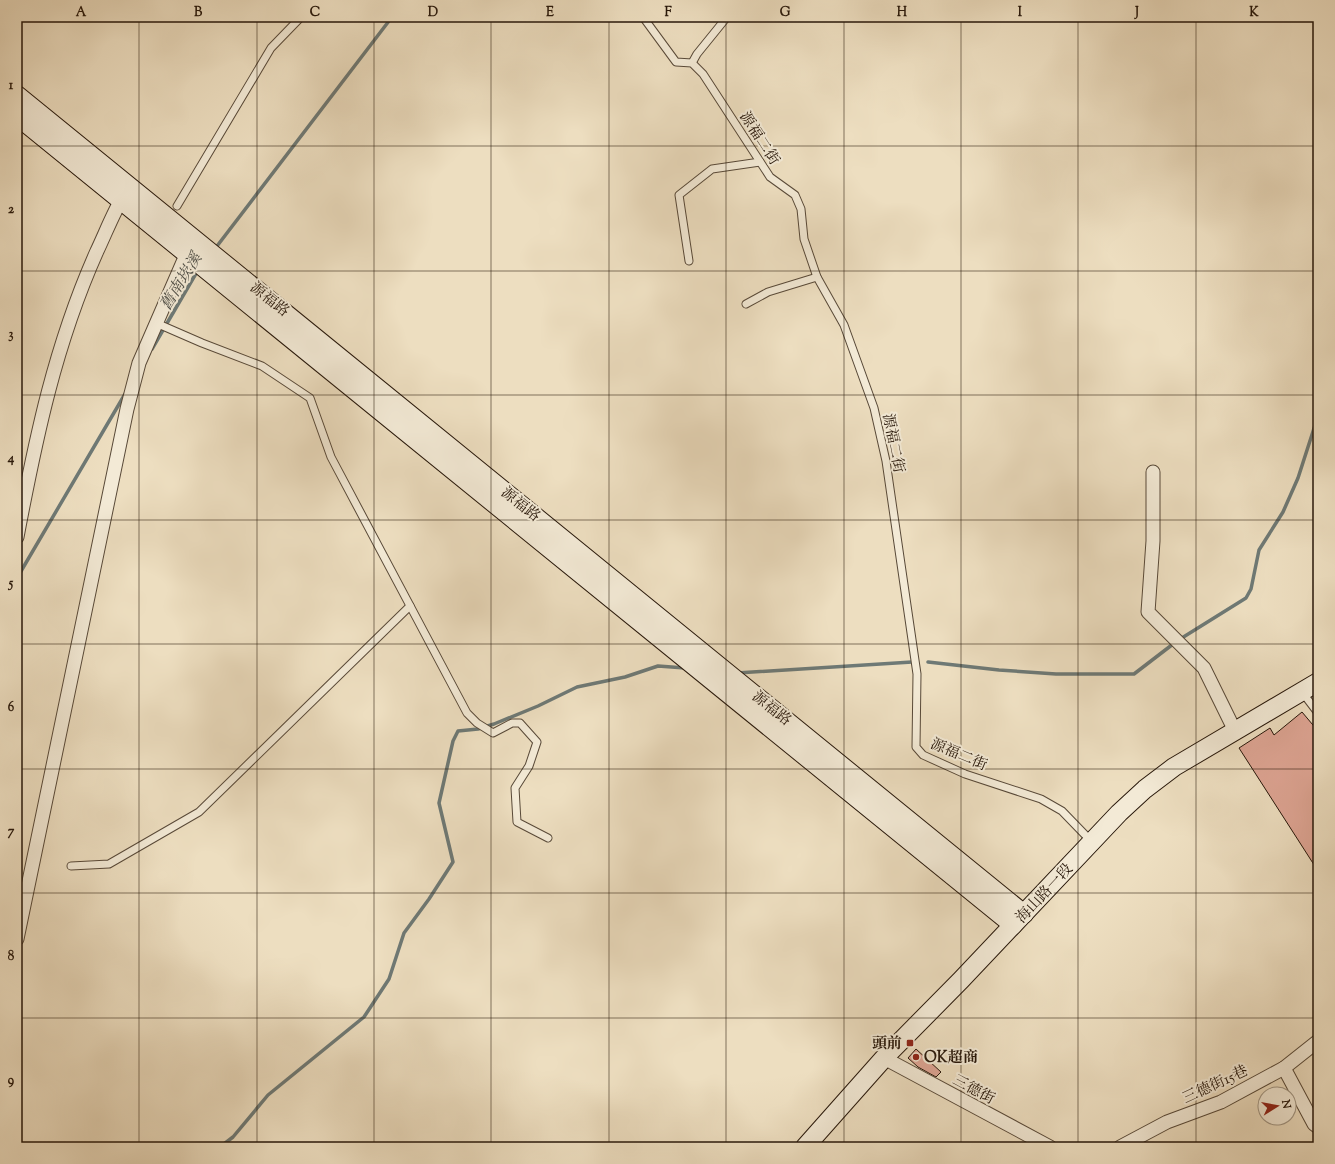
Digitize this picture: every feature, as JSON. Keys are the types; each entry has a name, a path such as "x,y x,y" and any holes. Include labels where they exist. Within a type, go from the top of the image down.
{"street":[{"name":"源福路","path":"17,95 125,193"},
{"name":"源福路","path":"17,116 125,193 190,245 1019,919"},
{"path":"17,537 42,412 57,355 78,293 125,193"},
{"path":"17,939 124,424 139,363 190,245"},
{"path":"1153,472 1153,541 1148,612 1204,668 1235,731"},
{"name":"海山路一段","path":"805,1147 884,1058 1145,789 1174,767 1318,682"},
{"name":"三德街15巷","path":"1120,1147 1167,1122 1221,1102 1284,1068 1318,1041"},
{"name":"三德街","path":"884,1058 1050,1147"},
{"path":"1284,1068 1314,1124 1318,1127"}],"lane":[{"path":"177,206 271,48 302,17"},
{"path":"643,17 676,62 692,63 697,54 727,17"},
{"name":"源福二街","path":"692,63 703,74 770,177 795,195 801,209 804,239 817,277 844,325 874,408 886,461 917,674 916,747 922,755 966,774 1041,799 1062,810 1092,842"},
{"path":"689,261 679,195 712,169 760,162"},
{"path":"746,304 768,292 817,277"},
{"path":"157,323 202,343 262,366 310,398 331,457 467,713 477,723 491,732 502,730 512,723 520,723 537,742 529,766 515,788 517,822 548,838"},
{"path":"72,866 109,864 199,812 410,606"},
{"path":"1302,692 1318,713"}],"building":[{"path":"1302,712 1318,731 1318,871 1239,748 1270,728 1274,735"},
{"path":"916,1049 941,1072 936,1077 918,1067 908,1058"}],"waterway":[{"name":"舊南崁溪","path":"214,250 392,17"},
{"name":"舊南崁溪","path":"152,349 198,270"},
{"name":"舊南崁溪","path":"17,578 125,394"},
{"path":"928,662 999,670 1056,674 1134,674 1177,641 1246,598 1251,589 1259,550 1283,512 1298,478 1318,416"},
{"path":"737,673 912,662"},
{"path":"220,1147 233,1137 268,1095 364,1017 389,979 404,933 429,899 453,862 439,803 453,741 458,731 478,729 494,724 538,706 577,687 625,677 658,666 685,668"}],"place":[{"name":"頭前","path":"910,1043"},
{"name":"OK超商","path":"916,1057"}]}
